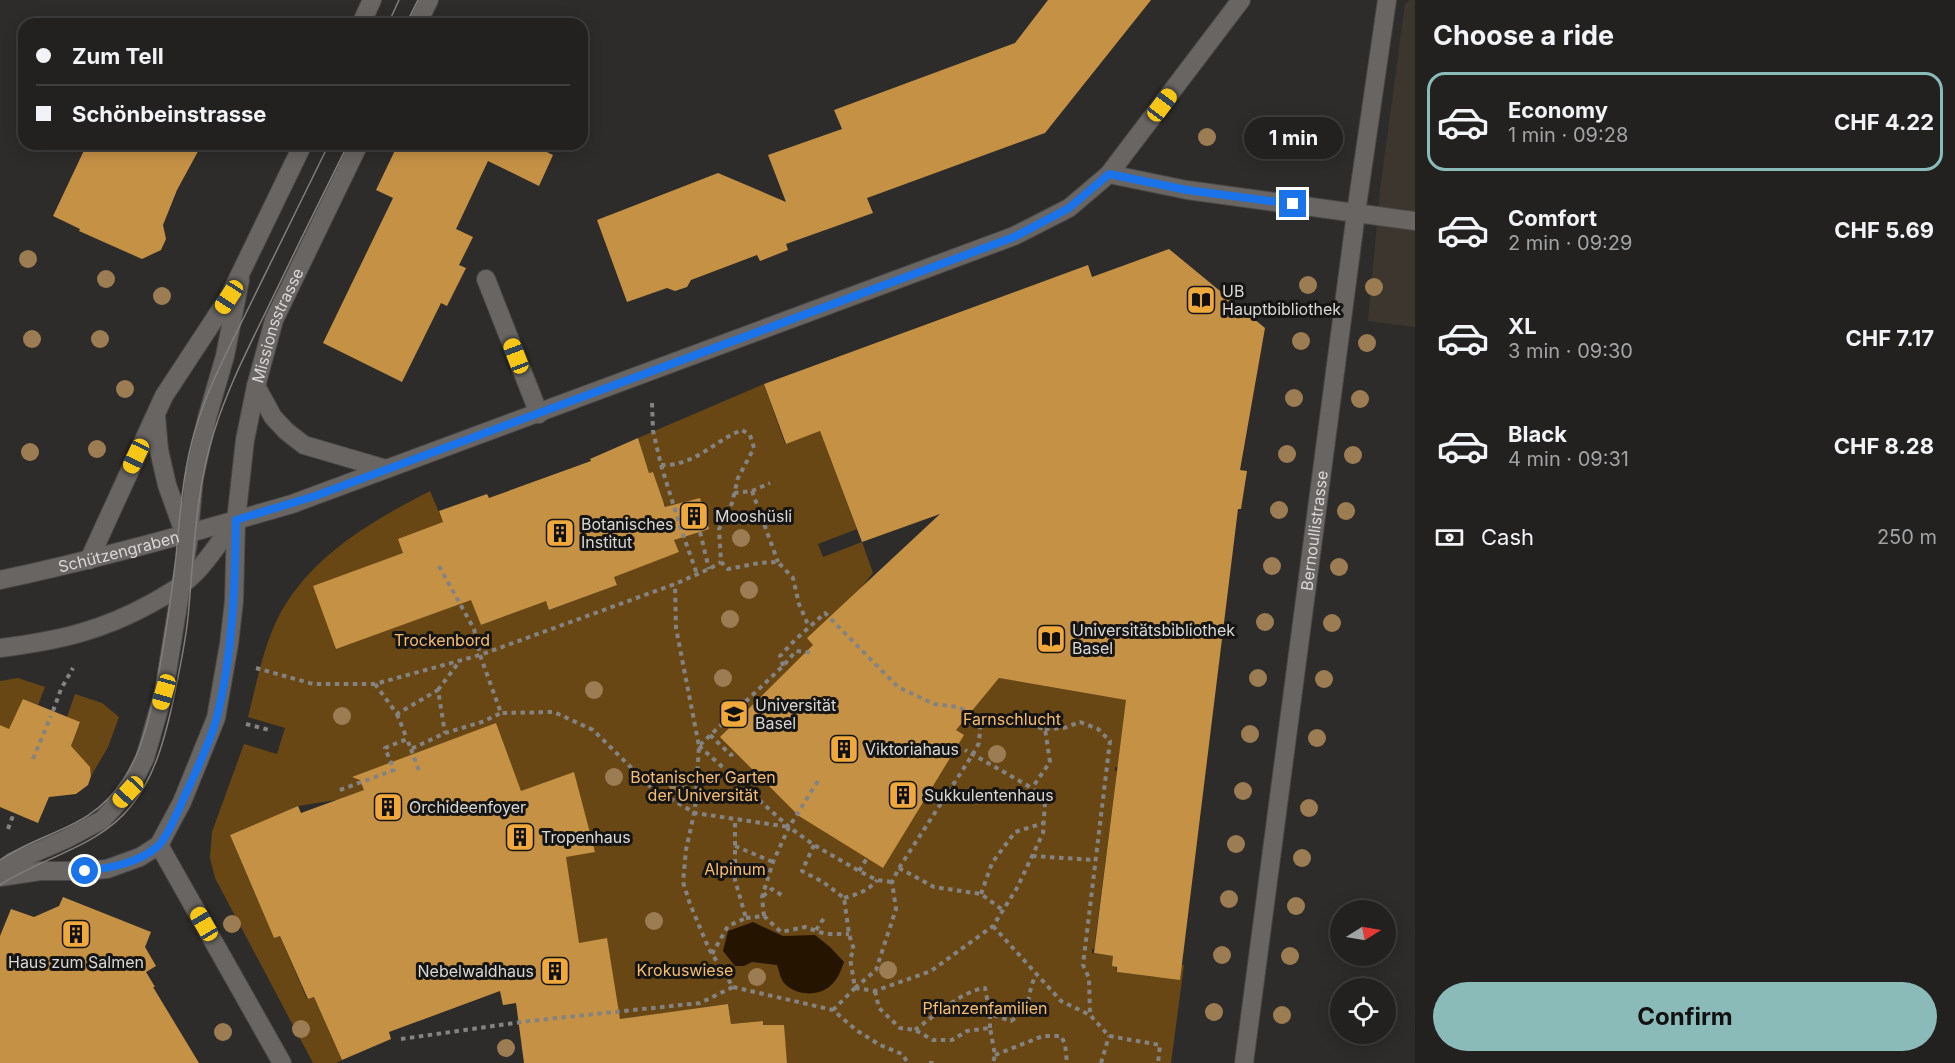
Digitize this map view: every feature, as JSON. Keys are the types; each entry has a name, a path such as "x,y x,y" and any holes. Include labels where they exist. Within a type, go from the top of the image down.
{"main road":[{"path":"364,18 372,0"},
{"path":"420,18 429,0"},
{"name":"Schützengraben","path":"0,580 187,535 292,504 1014,237 1069,208 1109,174 1241,0"},
{"name":"Bernoullistrasse","path":"1244,1063 1356,213 1387,0"},
{"path":"89,560 164,396 229,297 300,150"},
{"name":"Missionsstrasse","path":"159,845 182,802 216,718 227,660 234,601 236,520 245,440 256,386 274,320 356,150"},
{"path":"1109,174 1187,190 1415,221"},
{"path":"0,872 13,862 66,839 102,820 128,792 145,758 164,692 181,585 194,478 207,418 225,356 243,269"},
{"path":"486,279 539,414"},
{"path":"256,386 273,417 304,445 386,469"},
{"path":"155,414 159,450 167,485 187,535"},
{"path":"0,648 53,641 95,630 139,611 172,592 197,571 236,520"},
{"path":"0,877 40,871 107,869 140,857 159,845 282,1063"}],"path":[{"path":"650,372 653,432 680,526 698,574"},
{"path":"661,465 679,463 702,453 727,436 742,430 750,435 754,448 738,478 732,503 718,529 721,562 728,569 778,562"},
{"path":"734,493 752,491 770,483"},
{"path":"752,491 778,562 793,578 799,604 809,627"},
{"path":"700,532 709,569"},
{"path":"227,660 313,684 375,684 480,655 675,585 721,562"},
{"path":"439,566 474,629 480,655 501,713"},
{"path":"675,585 676,628 699,746 695,813 686,850 683,882 712,954 733,987"},
{"path":"783,666 780,656 825,613 898,687 934,704 958,707 981,717 1045,729 1064,728 1080,722 1098,729 1110,741 1083,965 1089,978 1090,1015"},
{"path":"699,746 796,651 814,653"},
{"path":"397,714 438,690 459,661"},
{"path":"375,684 397,714 419,771"},
{"path":"438,690 445,733"},
{"path":"411,749 445,733 482,722 501,713 554,712 593,730 652,788 695,813 789,827"},
{"path":"33,759 51,716"},
{"path":"833,1010 876,970 896,909 892,882 898,868 973,754 979,742 981,717"},
{"path":"1032,788 1050,762 1045,729"},
{"path":"710,735 731,755 735,752"},
{"path":"339,790 393,770 385,748 407,739"},
{"path":"699,746 789,827 814,845 877,880 892,882"},
{"path":"855,988 875,991 931,971 993,926 1004,911 1043,833 1044,802 1032,788 965,750"},
{"path":"818,782 789,827 773,862 762,897 764,916 781,932 805,927 825,934 849,934"},
{"path":"735,820 735,880 746,918"},
{"path":"981,894 992,863 1015,832 1044,824"},
{"path":"814,845 802,871 823,882 844,898 849,934 855,950 850,958 855,988"},
{"path":"735,846 773,862"},
{"path":"1032,856 1095,860"},
{"path":"859,871 867,858"},
{"path":"898,868 933,887 981,894 1004,911"},
{"path":"844,898 861,894 877,880"},
{"path":"762,897 772,889 783,896"},
{"path":"712,954 728,926 746,918 764,916"},
{"path":"816,930 824,918"},
{"path":"993,926 1061,1000 1090,1015 1109,1036 1160,1045 1158,1063"},
{"path":"990,1014 1011,1021 1021,1015 1030,1000 1031,983 1036,975"},
{"path":"401,1039 529,1021 700,1003 733,987 833,1010 856,1030 880,1045 902,1054 908,1063"},
{"path":"915,1030 953,1002 978,989 985,988 995,1055 993,1063"},
{"path":"875,991 879,1008 900,1028 915,1030 933,1040 952,1040 966,1031 990,1028"},
{"path":"995,1055 1043,1036 1061,1036 1065,1044 1067,1063"},
{"path":"1101,1063 1109,1036"},
{"path":"928,1063 936,1063"}],"shaded area":[{"path":"1410,0 1415,0 1415,327 1368,321 1380,190 1405,4"},
{"path":"753,922 783,936 815,935 844,962 832,985 818,992 800,992 784,983 777,965 752,962 744,966 735,966 723,951 728,931"}],"green space":[{"name":"Botanischer Garten der Universität","path":"764,384 785,444 820,431 857,529 818,544 823,557 862,542 873,573 860,589 986,693 999,678 1115,698 1128,690 1118,767 1115,767 1117,771 1092,953 1113,956 1117,972 1155,977 1163,962 1184,965 1171,1063 787,1063 783,1025 777,1025 764,1039 763,1021 731,1024 728,1004 531,1032 526,1001 503,1005 495,957 483,997 419,1021 336,800 298,806 230,835 274,938 280,936 307,999 314,997 342,1060 336,1063 313,1063 215,878 210,858 212,832 244,744 277,754 285,728 248,717 266,646 288,601 303,580 341,545 385,516 430,491 454,548 481,625 529,607 544,596 550,610 617,585 612,571 679,552 665,518 670,516 663,503 653,472 649,473 638,438"},
{"path":"18,678 45,687 38,705 23,699 10,735 0,725 0,681"},
{"path":"75,694 102,703 119,717 108,747 91,776 89,767 84,761 68,756 80,723 67,717"}],"building":[{"path":"1048,0 1151,0 1045,133 867,198 873,213 786,244 788,250 760,261 757,255 691,280 687,287 675,291 667,288 627,302 597,220 718,173 786,202 768,155 842,129 834,110 1015,43"},
{"path":"84,150 199,150 177,190 163,225 166,239 161,250 142,259 79,231 80,229 53,216"},
{"path":"395,150 543,150 553,155 539,186 488,161 456,229 473,237 459,265 466,268 447,306 441,303 402,382 323,343 393,198 376,190"},
{"name":"Universitätsbibliothek Basel","path":"1169,249 1265,328 1240,470 1247,471 1241,509 1238,509 1180,980 1117,972 1117,967 1112,966 1113,956 1094,953 1126,700 999,678 956,730 964,735 883,868 799,816 720,737 813,645 807,638 940,514 862,542 820,431 786,444 764,384 1088,265 1092,277"},
{"name":"Botanisches Institut","path":"638,438 649,473 653,472 665,507 700,498 709,529 674,540 679,552 614,577 617,585 549,610 546,601 481,625 471,600 336,649 313,586 403,553 398,539 443,522 439,511 487,494 489,498 591,461 590,459"},
{"path":"23,699 80,722 71,746 90,767 91,776 88,785 76,794 49,797 38,823 0,807 0,725 9,729"},
{"path":"496,723 521,791 574,772 595,852 566,857 579,943 607,938 620,1019 728,1004 731,1024 763,1021 763,1025 784,1025 787,1063 524,1063 516,1003 503,1005 500,991 389,1032 391,1039 342,1060 314,997 308,999 280,936 274,938 230,835 298,806 301,813 364,790 360,780 352,777"},
{"path":"63,897 151,932 145,947 156,966 146,972 199,1063 0,1063 0,936 11,909 34,917 59,906"}],"tram line":[{"path":"391,18 399,0"},
{"path":"409,18 418,0"},
{"path":"0,860 82,819 110,797 130,769 148,720 160,666 185,475 196,427 220,366 326,150"},
{"path":"0,885 103,832 131,806 152,771 172,706 183,651 199,501 214,432 240,365 345,150"}],"place":[{"name":"UB Hauptbibliothek","path":"1201,300"},
{"name":"Mooshüsli","path":"694,516"},
{"name":"Botanisches Institut","path":"560,533"},
{"name":"Universitätsbibliothek Basel","path":"1051,639"},
{"name":"Universität Basel","path":"734,714"},
{"name":"Viktoriahaus","path":"844,749"},
{"name":"Sukkulentenhaus","path":"903,795"},
{"name":"Orchideenfoyer","path":"388,807"},
{"name":"Tropenhaus","path":"520,837"},
{"name":"Haus zum Salmen","path":"76,934"},
{"name":"Nebelwaldhaus","path":"555,971"}],"route":[{"path":"85,871 120,865 140,857 159,845 172,824 190,784 216,718 226,664 234,601 236,520 315,496 1014,237 1069,208 1109,174 1187,190 1293,204"}],"park label":[{"name":"Trockenbord","path":"442,640"},
{"name":"Farnschlucht","path":"1012,719"},
{"name":"Alpinum","path":"735,869"},
{"name":"Krokuswiese","path":"685,970"},
{"name":"Pflanzenfamilien","path":"985,1008"}]}
